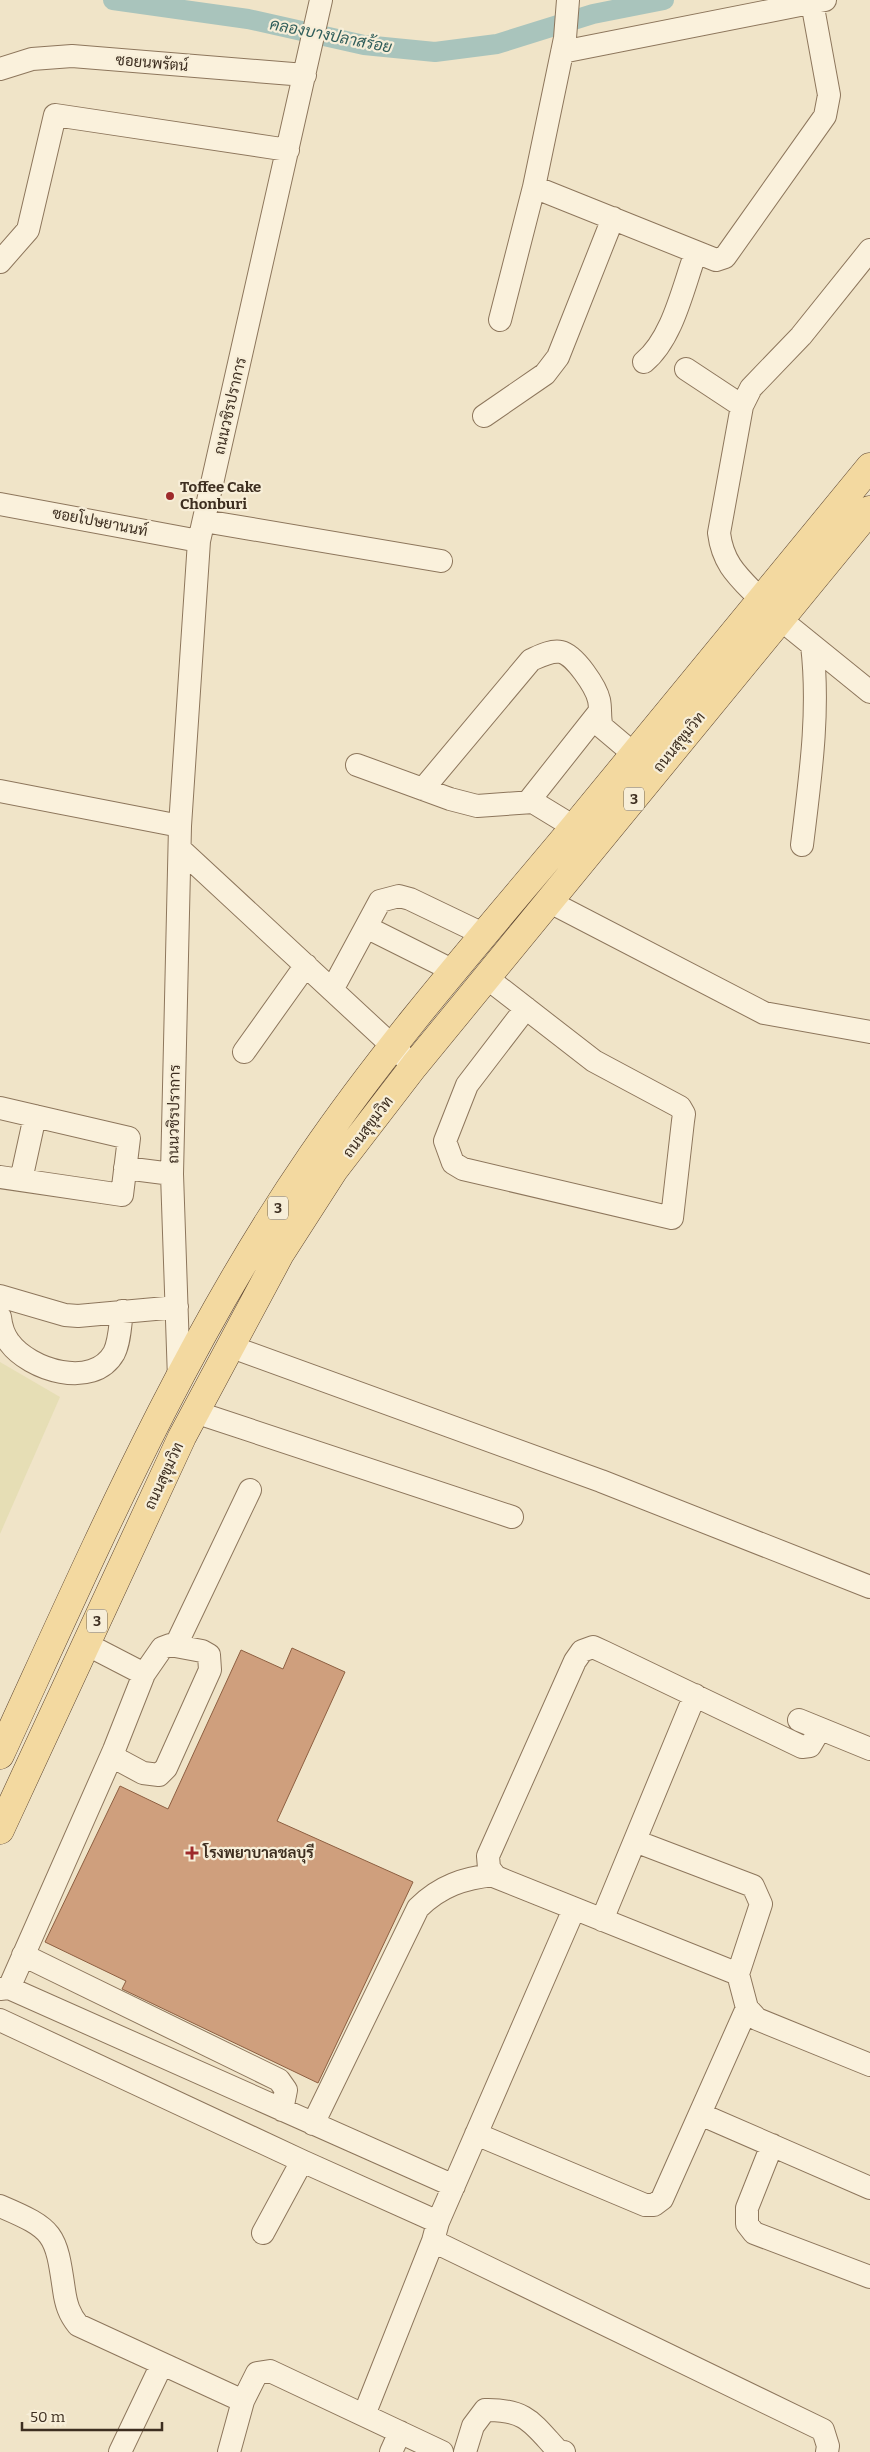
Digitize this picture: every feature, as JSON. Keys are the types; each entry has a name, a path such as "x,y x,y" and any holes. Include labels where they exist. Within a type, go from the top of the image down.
{"main road":[{"name":"ถนนสุขุมวิท","path":"0,1830 195,1412 280,1254 334,1170 414,1066 550,902 870,467"},
{"name":"ถนนสุขุมวิท","path":"0,1755 97,1546 179,1379 208,1324 257,1240 312,1154 483,934 634,754 762,612 870,510"}],"street":[{"path":"534,186 716,260 725,257 733,249 825,116 829,95 819,1 563,45"},
{"path":"500,320 534,186 563,45 568,5"},
{"name":"ถนนวชิรปราการ","path":"179,1379 172,1174 180,826 201,531 319,9"},
{"name":"ซอยนพรัตน์","path":"0,69 32,59 72,56 305,75"},
{"path":"0,262 28,230 55,115 288,150"},
{"path":"484,416 545,374 558,356 613,218"},
{"path":"870,250 801,336 751,388 742,406 719,532 721,550 728,564 762,612 812,645 870,692"},
{"path":"644,362 654,354 665,337 696,252"},
{"path":"686,370 742,406"},
{"name":"ซอยโปษยานนท์","path":"0,504 441,561"},
{"path":"802,845 812,762 815,676 812,645"},
{"path":"423,789 531,660 546,653 561,652 570,657 592,684 598,696 602,727 634,754"},
{"path":"528,802 600,711"},
{"path":"357,765 477,806 533,802 574,827"},
{"path":"0,791 180,826"},
{"path":"180,849 414,1066"},
{"path":"332,990 380,901 398,896 410,899 483,934"},
{"path":"550,902 764,1012 870,1032"},
{"path":"366,927 454,971"},
{"path":"244,1052 306,965"},
{"path":"487,978 526,1008 594,1061 680,1107 684,1114 672,1218 463,1169 448,1154 445,1141 467,1085 526,1008"},
{"path":"0,1108 129,1138 122,1195 11,1178 34,1116"},
{"path":"126,1168 172,1174"},
{"path":"0,1296 65,1315 96,1316 122,1311 177,1307"},
{"path":"0,1317 2,1330 10,1344 21,1353 57,1372 73,1374 104,1364 113,1354 119,1338 122,1311"},
{"path":"229,1346 601,1481 870,1587"},
{"path":"195,1412 512,1517"},
{"path":"176,1645 250,1490"},
{"path":"86,1644 144,1674"},
{"path":"114,1750 118,1759 143,1772 159,1775 166,1768 211,1664 209,1655 202,1651 176,1645 162,1648 144,1674 114,1750 23,1955 4,1988 454,2186"},
{"path":"494,1875 489,1868 488,1856 575,1661 582,1652 593,1647 802,1747 810,1746 820,1729"},
{"path":"602,1920 695,1695"},
{"path":"799,1720 870,1749"},
{"path":"635,1841 753,1886 761,1904 738,1974 747,2008 757,2019 870,2065"},
{"path":"312,2124 418,1908 431,1895 450,1884 472,1877 494,1875 738,1974"},
{"path":"364,2415 454,2186 574,1908"},
{"path":"23,1955 279,2080 286,2090 282,2110"},
{"path":"476,2134 645,2205 654,2205 662,2199 747,2008"},
{"path":"0,2020 302,2161 436,2232 444,2249 823,2430 828,2446 827,2452"},
{"path":"700,2114 870,2188"},
{"path":"772,2145 747,2208 747,2224 754,2233 870,2277"},
{"path":"263,2232 302,2161"},
{"path":"0,2206 31,2219 53,2239 59,2251 67,2306 70,2316 78,2325 161,2366 243,2401"},
{"path":"120,2452 161,2366"},
{"path":"228,2452 243,2401 256,2373 270,2370 364,2415 396,2442 442,2452"},
{"path":"465,2452 473,2426 485,2410 501,2409 517,2412 528,2419 559,2452 564,2452"}],"shaded area":[{"path":"0,1362 60,1397 0,1534"}],"building":[{"name":"โรงพยาบาลชลบุรี","path":"292,1648 345,1672 277,1821 413,1882 318,2083 122,1989 126,1981 45,1942 120,1786 168,1809 241,1650 283,1669"}],"waterway":[{"name":"คลองบางปลาสร้อย","path":"113,0 248,19 364,45 435,52 497,44 593,14 664,0"}],"place":[{"name":"Toffee Cake Chonburi","path":"170,496"},
{"name":"โรงพยาบาลชลบุรี","path":"192,1853"}]}
